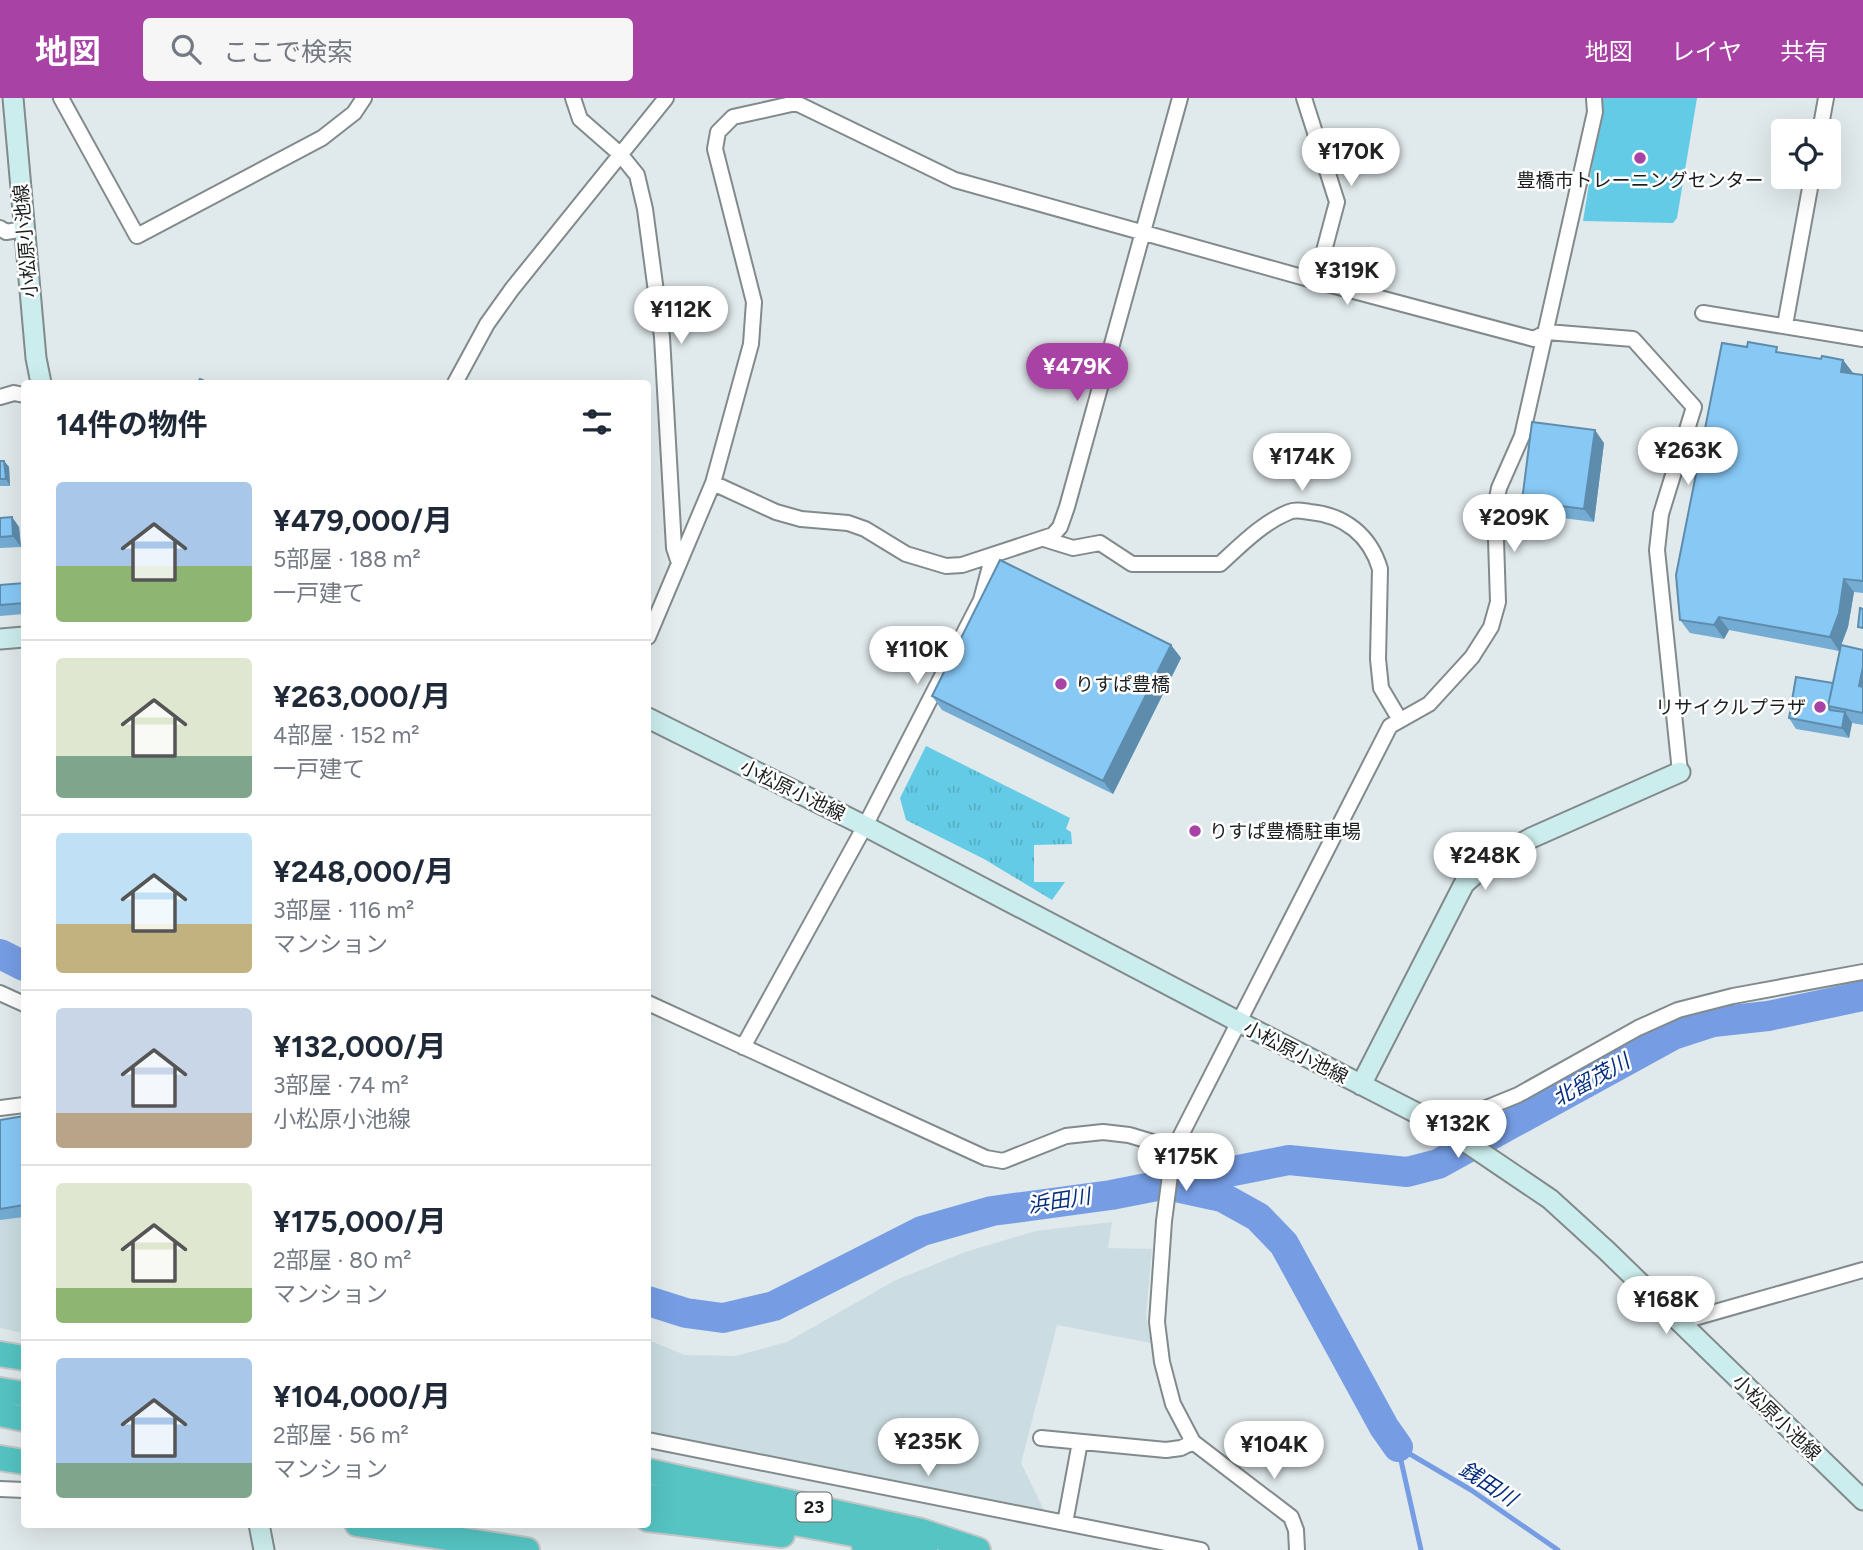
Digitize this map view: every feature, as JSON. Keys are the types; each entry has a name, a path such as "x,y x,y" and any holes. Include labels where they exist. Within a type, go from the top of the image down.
{"highway":[{"path":"0,1354 21,1358"},
{"path":"0,1390 21,1394"},
{"path":"0,1414 21,1418"},
{"path":"0,1458 21,1462"},
{"name":"23","path":"651,1472 921,1531 978,1550"},
{"name":"23","path":"651,1497 942,1550"},
{"name":"23","path":"651,1519 925,1550"},
{"path":"378,1528 480,1547 527,1550"}],"main road":[{"name":"小松原小池線","path":"13,98 40,380"},
{"path":"0,639 21,637"},
{"name":"小松原小池線","path":"651,719 865,826 1447,1129 1485,1153 1549,1199 1681,1322 1863,1500"},
{"path":"1361,1085 1464,884 1491,860 1531,838 1680,772"},
{"path":"260,1528 264,1550"}],"street":[{"path":"61,98 136,236 323,138 354,113 364,98"},
{"path":"573,98 580,119 620,154 637,175 645,209 663,337 674,548 679,563"},
{"path":"457,380 487,324 666,98"},
{"path":"713,483 776,512 801,519 848,523 865,529 906,554 934,565 962,565 1053,535 1060,527 1067,507 1180,98"},
{"path":"1304,98 1337,202 1316,281"},
{"path":"1297,1550 1296,1530 1291,1517 1193,1442 1173,1404 1162,1362 1157,1322 1164,1221 1174,1154 1179,1139 1391,726 1429,705 1472,657 1490,627 1497,602 1495,508 1499,488 1522,436 1595,112 1594,98"},
{"path":"1822,119 1826,98"},
{"path":"651,630 713,483 751,344 754,302 715,149 718,132 733,117 796,101 956,180 1535,339 1547,332 1633,339 1694,407 1661,514 1657,550 1680,772"},
{"path":"1785,325 1810,189"},
{"path":"0,228 6,232 24,229"},
{"path":"1703,313 1863,339"},
{"path":"0,397 14,393 21,394"},
{"path":"1044,539 1073,548 1100,543 1132,564 1220,564 1261,527 1292,510 1325,513 1347,523 1365,537 1376,555 1380,569 1378,659 1381,688 1400,720"},
{"path":"743,1046 865,826 981,600 993,555"},
{"path":"1447,1129 1518,1095 1638,1028 1678,1010 1733,996 1863,972"},
{"path":"0,993 21,1003"},
{"path":"651,1004 986,1158 1003,1161 1066,1136 1103,1132 1129,1135 1174,1154"},
{"path":"0,1108 21,1105"},
{"path":"1681,1322 1863,1270"},
{"path":"1041,1438 1166,1450 1181,1448 1193,1442"},
{"path":"651,1441 911,1499 1065,1523 1202,1550"},
{"path":"1065,1523 1080,1443"},
{"path":"0,1489 21,1490"}],"shaded area":[{"path":"21,1127 21,1332 0,1328 0,1130"},
{"path":"1112,1222 1108,1248 1152,1249 1146,1316 1151,1343 1057,1325 1021,1463 1045,1512 651,1436 651,1341 685,1355 736,1356 787,1342 894,1281 965,1252 1036,1231"}],"green space":[{"name":"豊橋市トレーニングセンター","path":"1603,98 1697,98 1677,218 1673,223 1583,221"},
{"path":"926,746 1070,818 1066,829 1071,832 1072,844 1034,845 1034,882 1065,882 1052,900 984,859 906,820 900,798"}],"building":[{"path":"1748,342 1777,347 1776,352 1843,360 1841,372 1863,375 1863,581 1844,579 1839,613 1830,637 1719,617 1714,625 1680,620 1676,575 1722,343 1747,347"},
{"path":"1532,422 1595,430 1584,509 1522,501"},
{"path":"0,461 4,461 6,479 0,479"},
{"path":"12,517 13,536 0,537 0,518"},
{"name":"りすぱ豊橋","path":"1000,560 1171,645 1103,781 932,696"},
{"path":"21,583 21,603 0,605 0,585"},
{"path":"1860,608 1863,609 1863,628 1858,627"},
{"path":"1841,645 1863,650 1859,686 1863,687 1863,713 1828,706"},
{"name":"リサイクルプラザ","path":"1796,677 1833,683 1828,706 1830,710 1845,712 1842,728 1789,718"},
{"path":"21,1116 21,1206 0,1209 0,1120"}],"waterway":[{"name":"浜田川","path":"0,954 21,964"},
{"name":"北留茂川","path":"651,1302 686,1313 723,1318 774,1306 922,1231 992,1211 1111,1195 1289,1160 1407,1172 1438,1164 1673,1035 1713,1022 1768,1016 1863,996"},
{"name":"浜田川","path":"1176,1187 1222,1197 1258,1217 1284,1244 1384,1427 1398,1447"},
{"name":"銭田川","path":"1398,1447 1471,1490 1558,1550"},
{"path":"1398,1447 1421,1550"}],"place":[{"name":"豊橋市トレーニングセンター","path":"1640,158"},
{"name":"りすぱ豊橋","path":"1061,684"},
{"name":"リサイクルプラザ","path":"1820,707"},
{"name":"りすぱ豊橋駐車場","path":"1195,831"}]}
